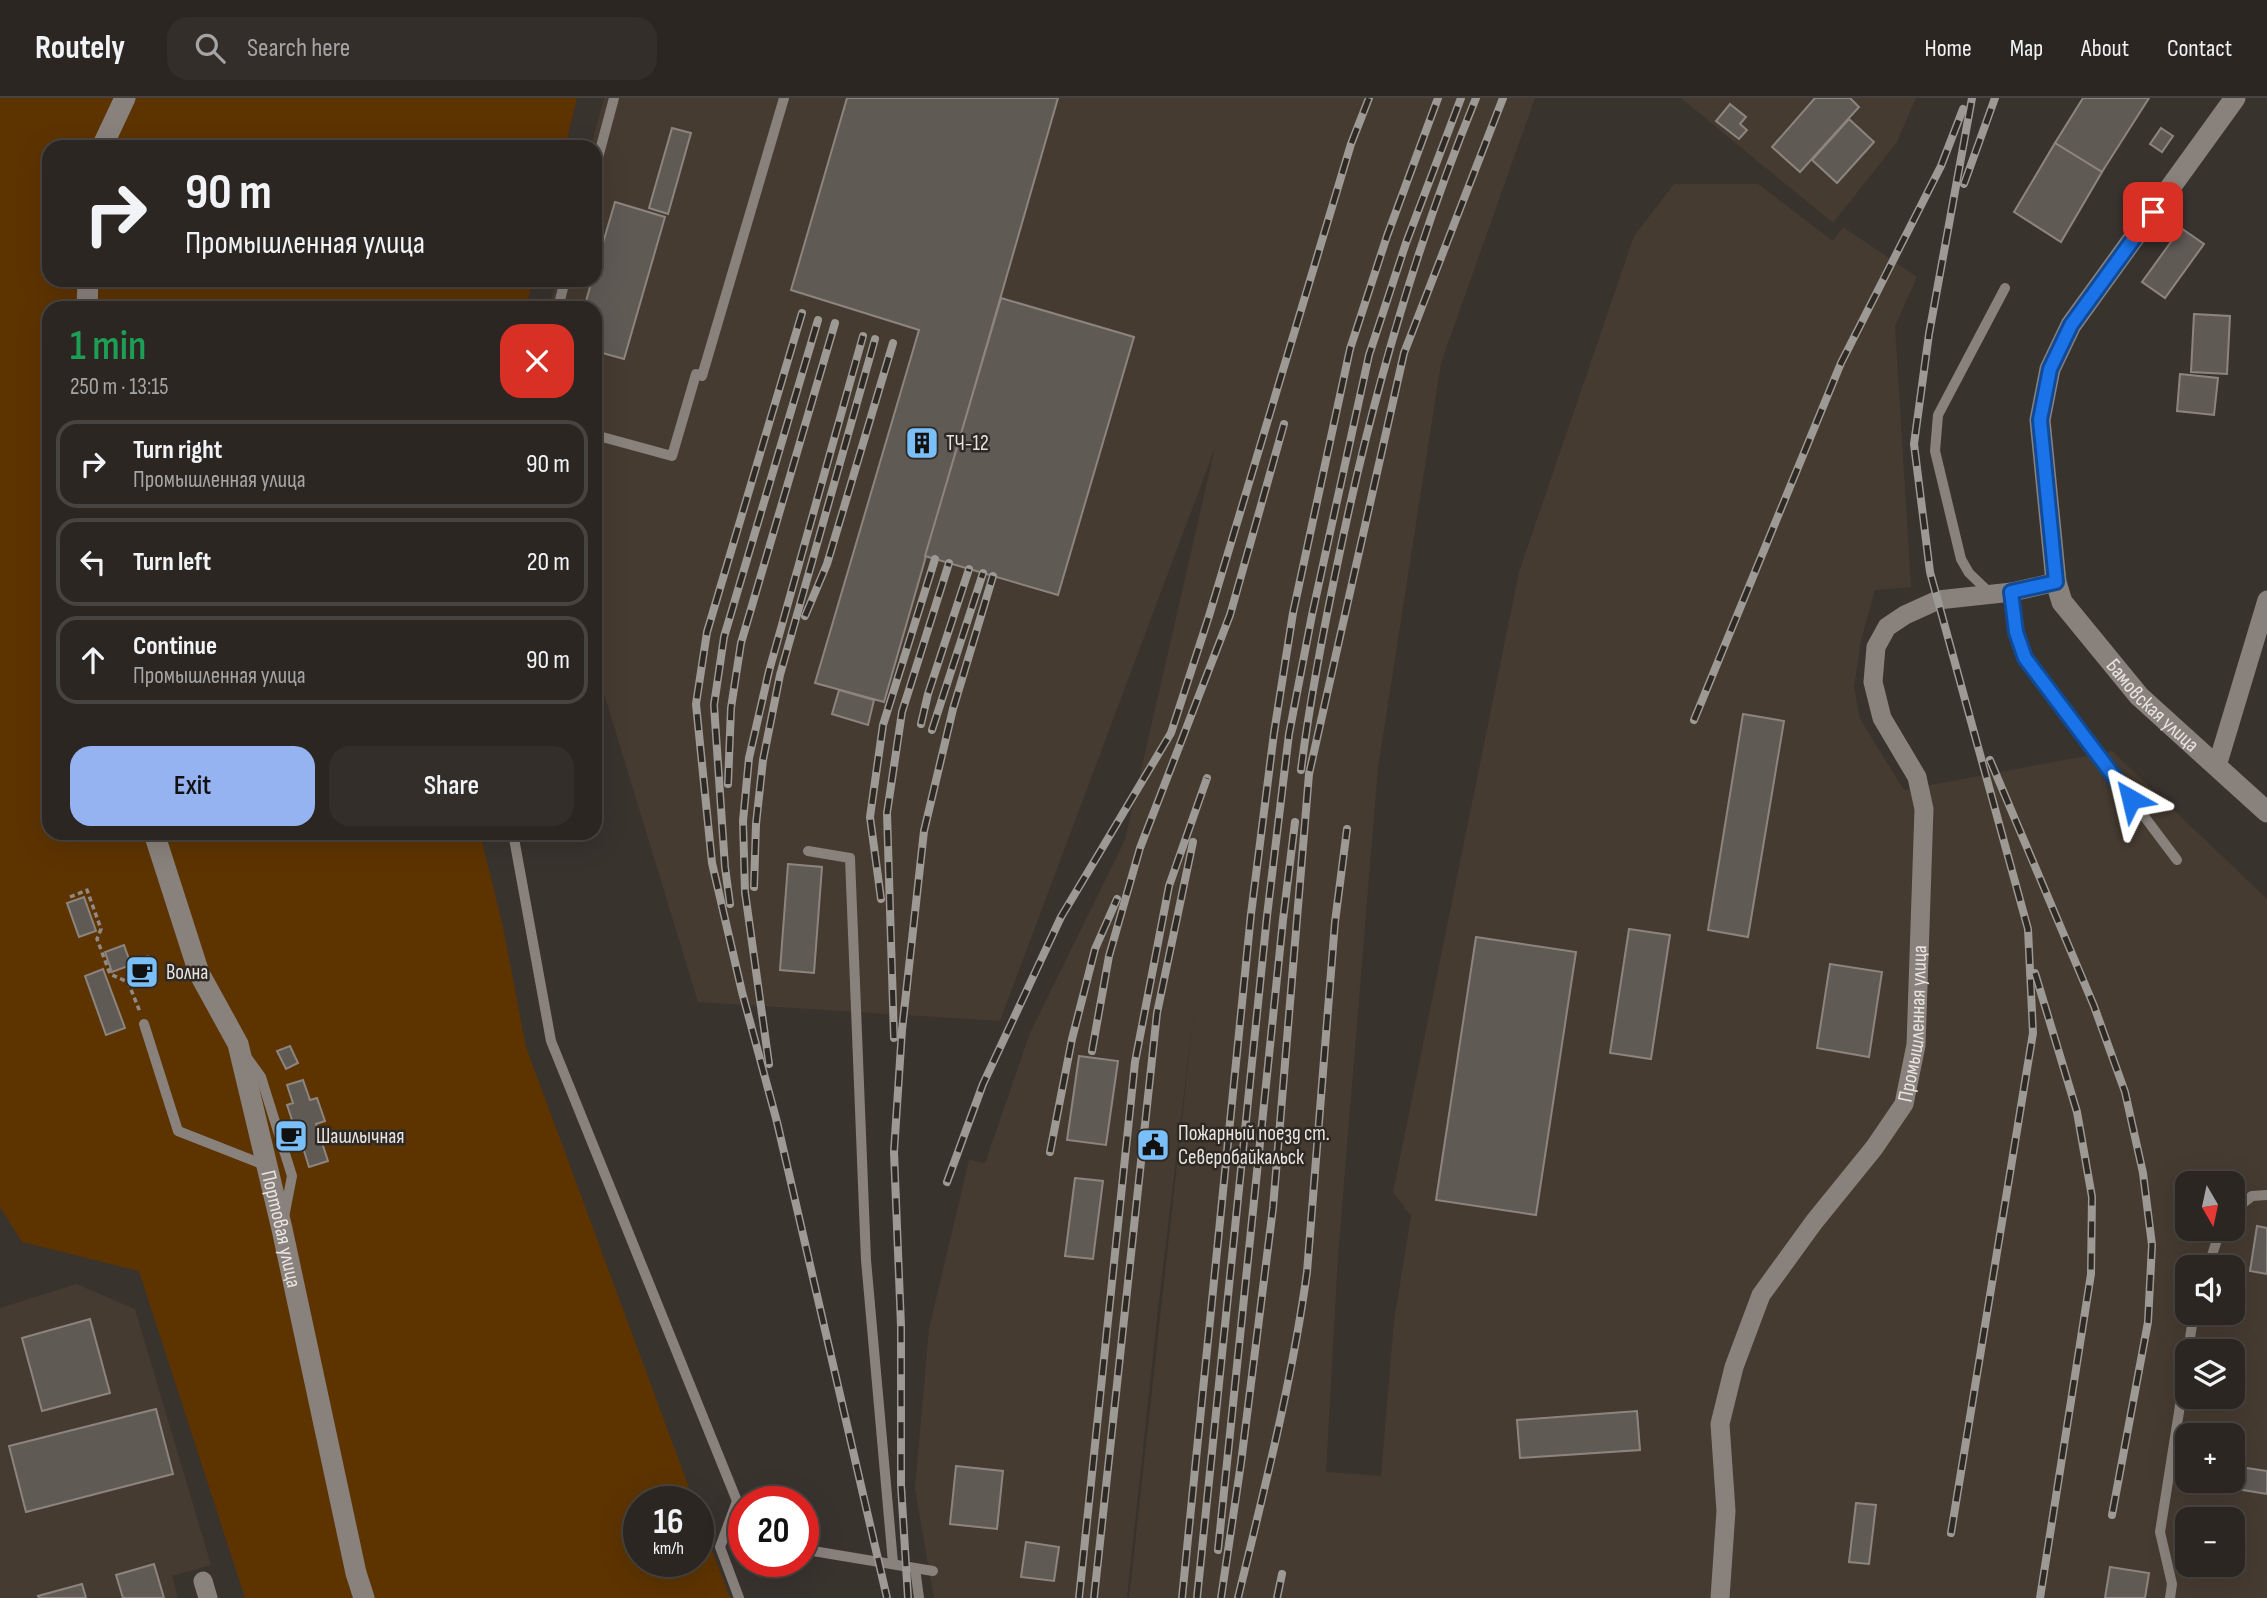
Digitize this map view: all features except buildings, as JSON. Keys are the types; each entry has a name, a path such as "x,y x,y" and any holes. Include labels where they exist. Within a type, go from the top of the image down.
{"main road":[{"path":"105,140 125,98"},
{"path":"2056,582 2040,420 2050,369 2071,325 2235,98"},
{"name":"Бамовская улица","path":"2056,582 2062,602 2139,696 2267,812"},
{"name":"Портовая улица","path":"156,840 199,973 238,1044 282,1229 363,1598"}],"street":[{"name":"Промышленная улица","path":"1720,1598 1726,1511 1720,1424 1734,1367 1761,1295 1814,1222 1874,1148 1903,1104 1916,1045 1924,809 1917,777 1882,718 1873,682 1876,647 1887,627 1938,600 2011,592 2056,582"},
{"path":"2217,766 2267,600"},
{"path":"351,1598 356,1573"}],"lane":[{"path":"602,143 614,98"},
{"path":"602,437 673,456 696,374 702,376 784,98"},
{"path":"1991,594 1969,573 1961,559 1935,451 1938,415 2005,288"},
{"path":"2011,592 2016,632 2025,658 2177,860"},
{"path":"514,840 551,1041 733,1486"},
{"path":"808,851 850,858 866,1260 894,1563"},
{"path":"144,1024 178,1131 267,1167"},
{"path":"238,1044 261,1077 292,1176 282,1229"},
{"path":"2245,1202 2252,1196 2267,1195"},
{"path":"2170,1598 2172,1584 2160,1532 2179,1409"},
{"path":"728,1529 720,1547 728,1568"},
{"path":"819,1551 933,1571"},
{"path":"915,1568 919,1598"},
{"path":"731,1577 739,1598"}],"path":[{"path":"70,897 86,890 101,929 97,939 110,974 128,982 144,1024"},
{"path":"128,982 134,969"}],"shaded area":[{"path":"0,98 577,98 567,140 42,140 42,287 531,287 528,301 42,301 42,840 482,840 503,927 526,1047 688,1486 623,1486 623,1577 714,1577 714,1556 730,1598 245,1598 139,1271 22,1242 0,1207"},
{"path":"604,98 1535,98 1441,363 1378,768 1338,1256 1326,1472 1381,1476 1394,1321 1411,1216 1393,1192 1519,572 1634,236 1674,184 1758,184 1833,241 1843,227 1917,277 1895,326 1911,587 1875,590 1861,640 1854,687 1860,719 1904,790 2112,751 2267,899 2267,1598 1129,1598 1194,1011 1127,1598 934,1598 915,1489 929,1329 969,1160 985,1163 1030,1033 1125,840 1215,448 1000,1021 698,1002 602,687 602,301 551,301 554,287 602,287 602,140 593,140"},
{"path":"1681,98 1916,98 1897,142 1833,223"},
{"path":"76,1284 135,1309 211,1565 172,1576 178,1598 0,1598 0,1308"}],"railway":[{"path":"947,1182 983,1084 1061,917 1171,733 1209,616 1351,144 1369,98"},
{"path":"1182,1598 1251,914 1274,733 1293,613 1350,349 1387,236 1438,98"},
{"path":"1197,1598 1267,916 1289,734 1369,355 1406,243 1461,98"},
{"path":"1301,770 1333,583 1381,381 1434,210 1476,98"},
{"path":"1221,1598 1273,1208 1309,774 1404,353 1503,98"},
{"path":"1951,1533 2033,1033 2028,929 1930,572 1914,444 1929,334 1972,98"},
{"path":"1964,184 1995,98"},
{"path":"1694,720 1841,363 1941,166 1963,109"},
{"path":"802,313 707,632 696,704 712,863 742,992 777,1122 887,1598"},
{"path":"730,904 714,705 724,637 818,320"},
{"path":"728,784 731,708 741,643 835,323"},
{"path":"769,1064 745,892 743,821 749,758 769,671 863,336"},
{"path":"754,887 756,824 763,760 780,675 875,339"},
{"path":"805,616 827,564 893,343"},
{"path":"1092,1051 1109,956 1140,848 1230,615 1284,424"},
{"path":"881,899 870,817 883,725 935,559"},
{"path":"894,1038 887,813 902,712 949,563"},
{"path":"921,724 928,694 969,569"},
{"path":"932,730 983,573"},
{"path":"908,1598 901,1485 901,1326 894,1152 902,1030 924,831 953,709 993,576"},
{"path":"1990,760 2094,1006 2125,1092 2143,1173 2152,1245 2148,1322 2112,1515"},
{"path":"1079,1598 1135,1062 1169,886 1207,778"},
{"path":"1218,1550 1295,822"},
{"path":"1238,1598 1285,1395 1307,1272 1335,922 1347,829"},
{"path":"1094,1598 1157,1013 1193,842"},
{"path":"1050,1152 1072,1039 1095,949 1117,899"},
{"path":"2035,973 2077,1112 2092,1197 2091,1274 2040,1598"},
{"path":"1277,1598 1282,1574"}],"place":[{"name":"ТЧ-12","path":"922,443"},
{"name":"Волна","path":"142,972"},
{"name":"Шашлычная","path":"291,1136"},
{"name":"Пожарный поезд ст. Северобайкальск","path":"1153,1145"}],"route":[{"path":"2131,799 2025,658 2016,632 2011,592 2056,582 2040,420 2050,369 2071,325 2153,212"}]}
